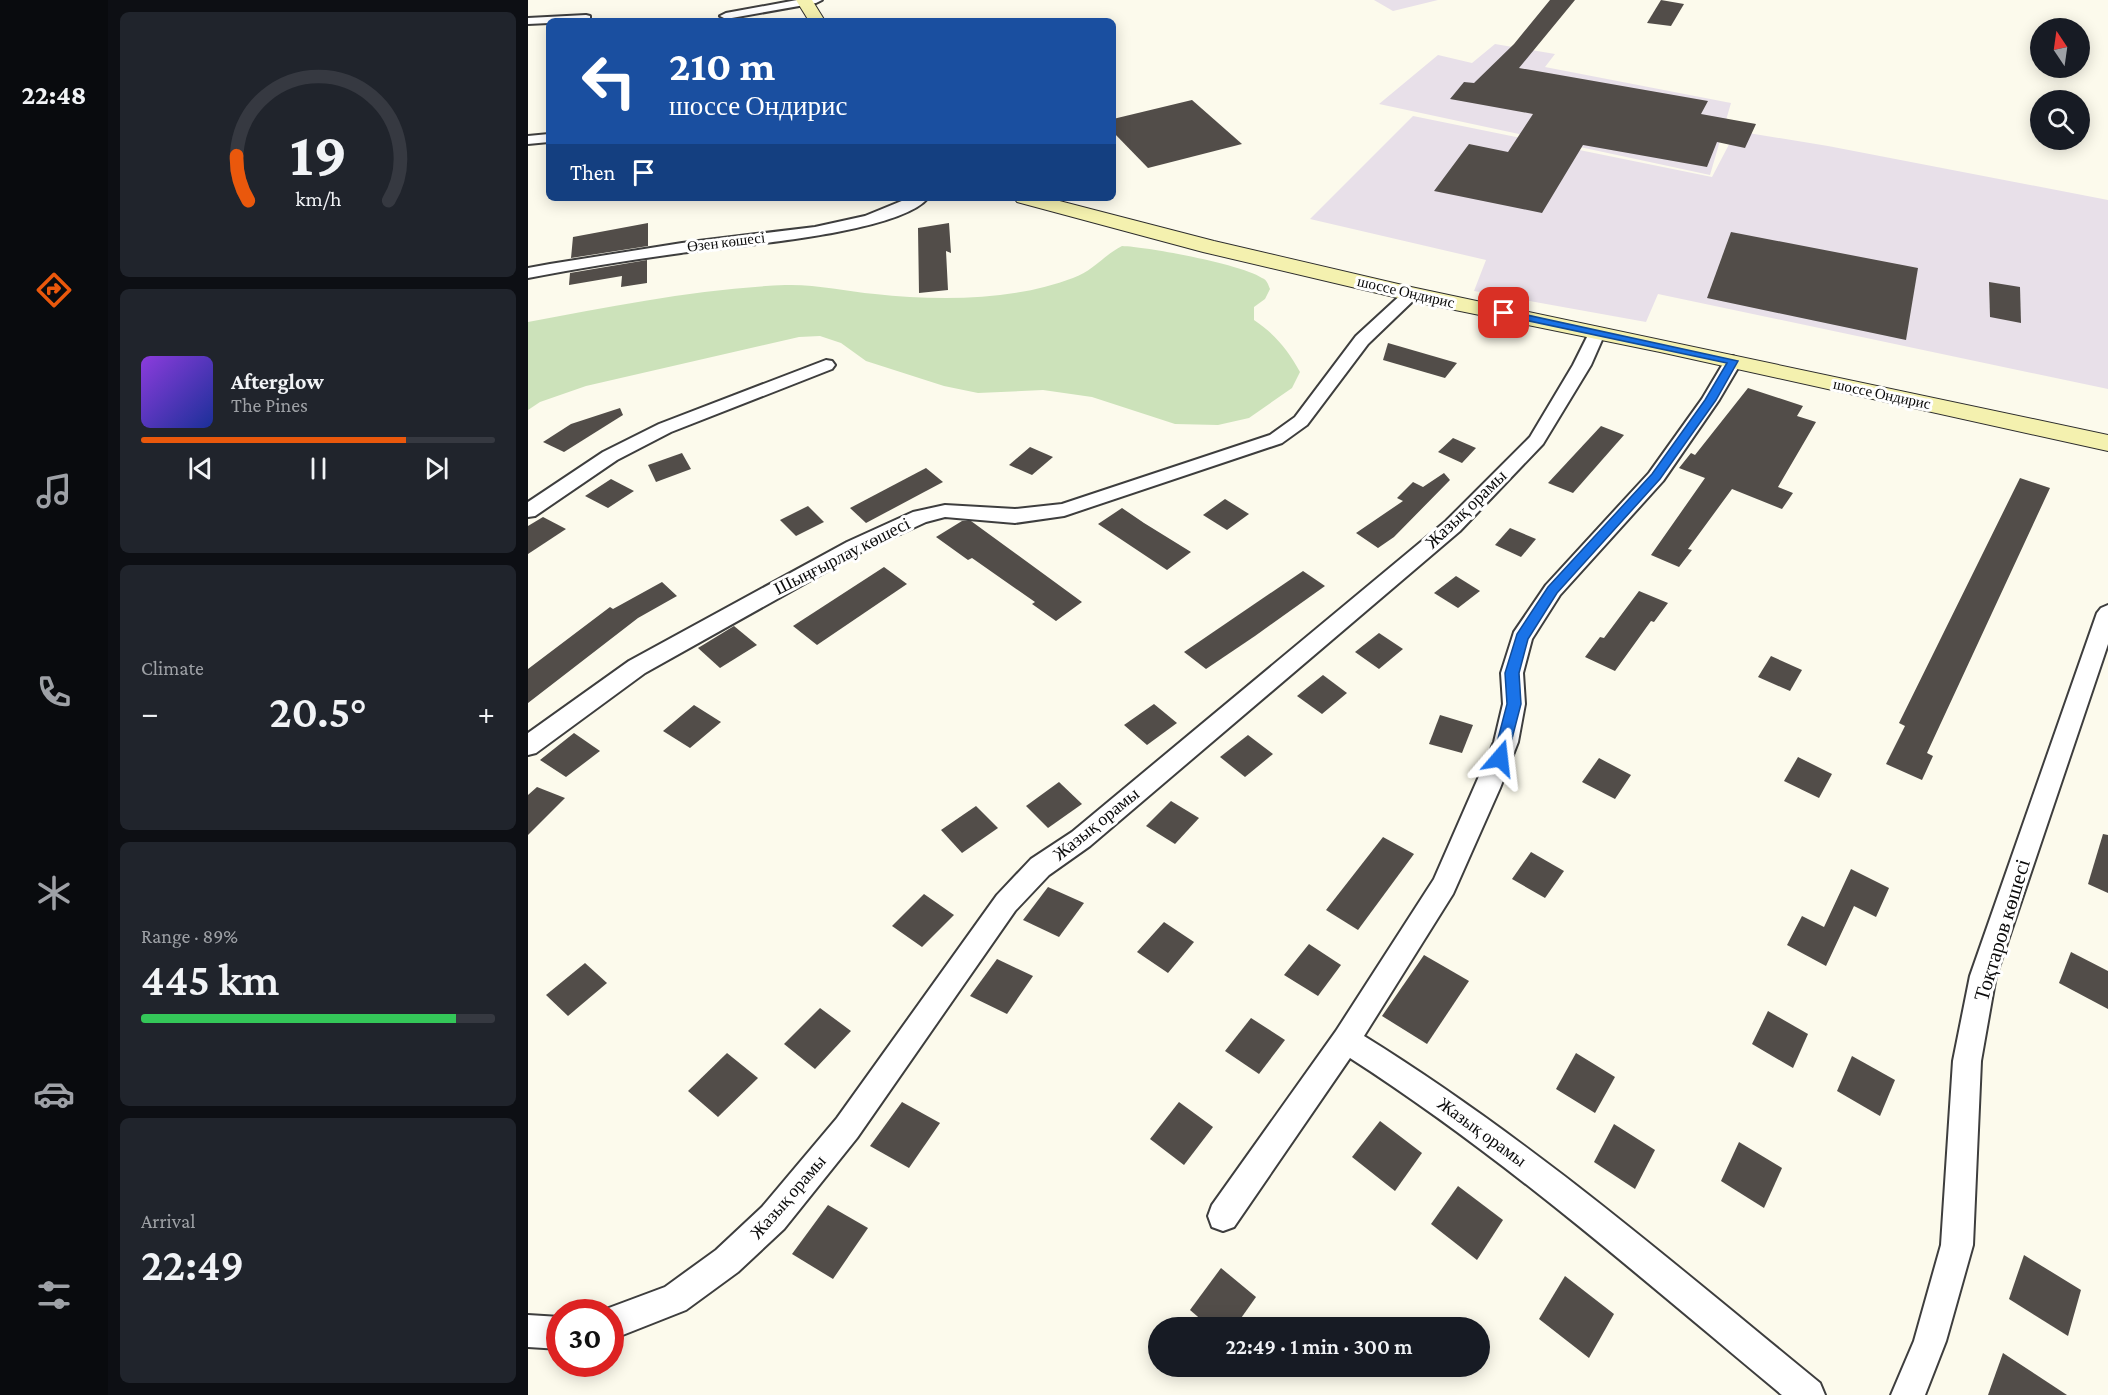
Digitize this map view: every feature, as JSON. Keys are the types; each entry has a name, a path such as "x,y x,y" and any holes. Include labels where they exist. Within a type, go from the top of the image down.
{"main road":[{"path":"808,1 816,18"},
{"name":"шоссе Ондирис","path":"1035,201 1211,247 1411,294 2108,443"}],"street":[{"path":"726,16 808,1"},
{"path":"528,21 546,20"},
{"path":"528,140 546,138"},
{"name":"Өзен көшесі","path":"528,273 625,255 847,224 898,209 915,201"},
{"name":"Шыңғырлау көшесі","path":"528,747 576,708 637,668 854,547 920,517 945,511 1015,516 1064,510 1276,439 1301,421 1362,340 1411,294"},
{"name":"Жазық орамы","path":"624,1319 675,1299 727,1261 773,1218 847,1128 1006,903 1040,867 1081,839 1453,526 1537,440 1582,365 1597,333"},
{"path":"1223,1216 1346,1041 1444,886 1506,742 1514,704 1512,673 1522,638 1553,590 1656,477 1710,400 1733,361"},
{"path":"528,510 610,456 665,428 826,364"},
{"name":"Тоқтаров көшесі","path":"1908,1395 1930,1341 1957,1245 1967,1061 1983,975 2108,613"},
{"name":"Жазық орамы","path":"1346,1041 1414,1083 1542,1176 1808,1395"},
{"path":"528,1331 546,1332"}],"shaded area":[{"path":"1374,0 1438,0 1393,11"},
{"path":"1495,44 1555,54 1545,67 1731,103 1710,175 1379,104 1438,55 1472,63"},
{"path":"1413,116 1712,177 1736,131 1828,146 2108,200 2108,389 1658,294 1646,322 1474,291 1486,260 1310,219"}],"green space":[{"path":"1122,246 1152,249 1215,262 1235,267 1265,280 1270,289 1265,299 1254,307 1254,320 1280,343 1300,372 1292,388 1249,418 1218,425 1175,424 1092,397 1043,390 978,393 944,386 866,361 841,343 820,336 799,337 586,386 540,402 528,410 528,322 688,294 785,285 924,298 1001,295 1050,286 1073,278"}],"building":[{"path":"1550,0 1575,0 1519,68 1708,101 1701,114 1756,124 1745,148 1717,142 1707,167 1583,145 1542,213 1434,191 1469,144 1508,152 1533,114 1450,99 1464,82 1474,83 1514,44"},
{"path":"1661,0 1684,4 1671,26 1647,23"},
{"path":"1192,100 1242,144 1148,168 1116,135 1116,118"},
{"path":"648,223 648,246 571,258 573,237"},
{"path":"949,223 951,253 946,251 948,290 919,293 918,228"},
{"path":"1731,232 1918,268 1906,340 1707,298"},
{"path":"647,260 647,283 621,287 622,276 569,285 570,273"},
{"path":"1989,282 2020,287 2021,323 1990,317"},
{"path":"1388,343 1457,363 1445,378 1383,360"},
{"path":"1748,388 1803,406 1797,416 1816,422 1778,487 1793,493 1782,509 1732,489 1688,549 1692,550 1679,567 1651,555 1705,478 1679,468 1691,453 1695,455"},
{"path":"620,408 623,415 564,452 543,442 571,424"},
{"path":"1601,426 1624,435 1573,493 1548,483"},
{"path":"1453,438 1476,448 1462,463 1438,452"},
{"path":"1030,447 1053,457 1032,475 1009,465"},
{"path":"682,453 691,469 656,482 648,465"},
{"path":"926,468 943,482 866,523 850,508"},
{"path":"1444,473 1450,480 1394,537 1378,548 1356,533 1403,501 1397,498 1413,482 1423,487"},
{"path":"2020,478 2050,488 1927,753 1933,756 1922,780 1886,764 1905,726 1899,723"},
{"path":"611,479 634,491 608,508 585,496"},
{"path":"1225,499 1249,514 1227,530 1203,515"},
{"path":"808,506 824,522 796,536 780,520"},
{"path":"1122,508 1191,552 1167,570 1098,524"},
{"path":"543,517 566,529 528,554 528,526"},
{"path":"962,521 971,521 1082,602 1056,621 1032,604 1035,602 972,558 968,560 936,537"},
{"path":"1510,528 1536,539 1521,557 1495,545"},
{"path":"884,567 907,584 817,645 793,626"},
{"path":"1303,571 1325,586 1255,636 1206,669 1184,652"},
{"path":"1456,576 1480,591 1458,608 1434,593"},
{"path":"662,582 677,596 638,618 528,703 528,669 610,607 613,609"},
{"path":"1639,591 1668,603 1654,622 1651,621 1615,671 1585,657 1600,637 1604,638"},
{"path":"734,626 757,645 720,668 698,648"},
{"path":"1379,633 1403,649 1379,669 1355,652"},
{"path":"1771,656 1802,670 1790,691 1758,677"},
{"path":"1323,675 1347,693 1322,714 1297,696"},
{"path":"1154,704 1177,723 1147,745 1124,725"},
{"path":"694,705 721,722 690,748 663,731"},
{"path":"1440,715 1473,725 1462,753 1429,744"},
{"path":"574,733 600,751 566,777 540,760"},
{"path":"1248,735 1273,754 1245,777 1220,757"},
{"path":"1798,757 1832,774 1819,798 1784,781"},
{"path":"1599,758 1631,775 1615,799 1582,782"},
{"path":"1059,782 1082,804 1048,828 1026,806"},
{"path":"537,787 565,798 528,835 528,795"},
{"path":"1171,801 1199,818 1175,844 1146,826"},
{"path":"976,806 998,828 962,853 941,830"},
{"path":"2103,834 2108,835 2108,893 2088,884"},
{"path":"1383,837 1414,854 1358,930 1326,910"},
{"path":"1531,852 1564,871 1545,898 1512,879"},
{"path":"1851,869 1889,888 1876,917 1854,906 1826,966 1787,945 1802,916 1824,927"},
{"path":"1048,887 1084,903 1059,937 1023,920"},
{"path":"924,894 954,915 922,947 892,926"},
{"path":"1164,922 1194,942 1168,973 1137,952"},
{"path":"1309,944 1341,965 1318,996 1284,975"},
{"path":"2071,952 2108,971 2108,1009 2059,983"},
{"path":"1424,955 1469,981 1427,1044 1382,1016"},
{"path":"997,959 1033,976 1007,1014 970,996"},
{"path":"585,963 607,983 568,1016 546,995"},
{"path":"820,1008 851,1031 815,1069 784,1044"},
{"path":"1768,1011 1808,1034 1793,1068 1752,1044"},
{"path":"1251,1018 1285,1040 1259,1074 1225,1051"},
{"path":"727,1053 758,1078 718,1117 688,1091"},
{"path":"1576,1053 1615,1077 1595,1113 1556,1089"},
{"path":"1852,1056 1895,1080 1880,1116 1837,1091"},
{"path":"902,1102 940,1123 909,1168 870,1146"},
{"path":"1179,1102 1213,1127 1184,1165 1150,1139"},
{"path":"1380,1121 1422,1153 1395,1191 1352,1157"},
{"path":"1614,1124 1655,1150 1635,1189 1594,1162"},
{"path":"1739,1142 1782,1168 1764,1208 1721,1181"},
{"path":"1458,1186 1503,1220 1477,1260 1431,1224"},
{"path":"828,1205 868,1228 833,1279 792,1254"},
{"path":"2024,1255 2081,1290 2068,1336 2009,1299"},
{"path":"1221,1268 1256,1297 1242,1317 1198,1317 1190,1310"},
{"path":"1565,1276 1614,1314 1589,1358 1539,1319"},
{"path":"2003,1353 2067,1395 1988,1395"}],"route":[{"path":"1500,758 1514,704 1512,673 1522,638 1553,590 1656,477 1710,400 1733,361 1504,313"}]}
